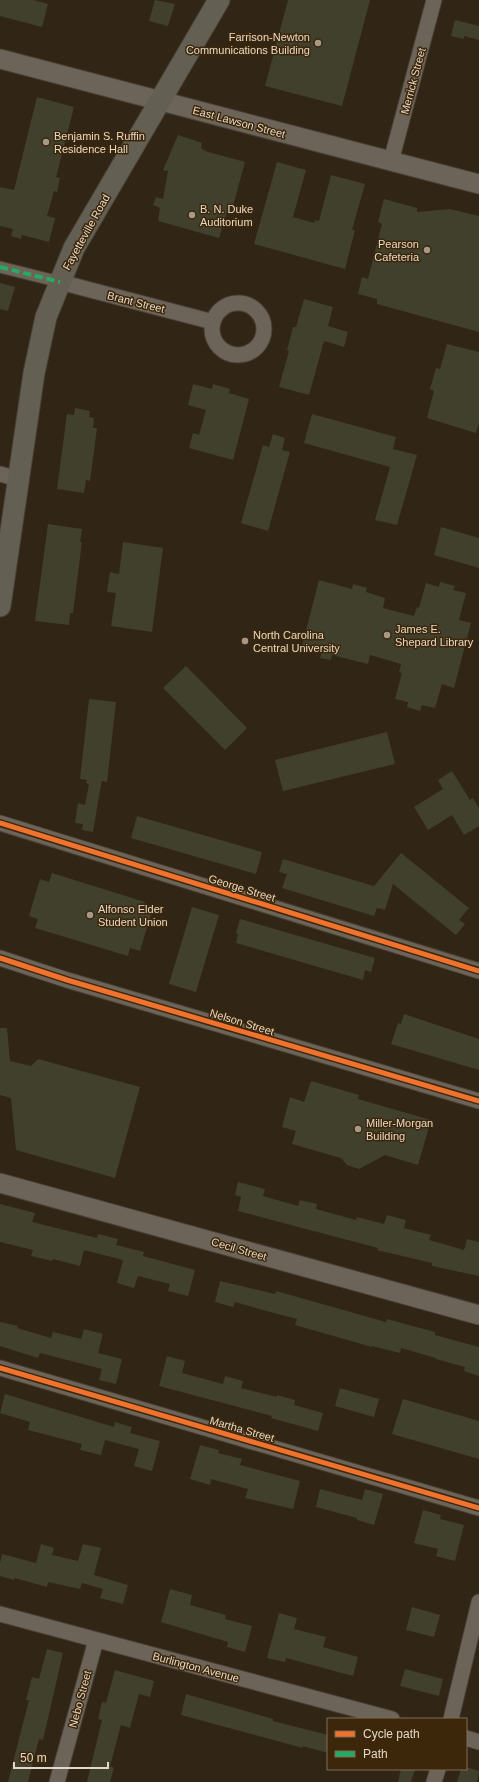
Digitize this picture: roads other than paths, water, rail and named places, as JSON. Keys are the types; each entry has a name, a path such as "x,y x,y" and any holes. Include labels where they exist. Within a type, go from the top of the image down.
{"main road":[{"name":"Fayetteville Road","path":"0,606 9,477 46,316 74,248 219,0"}],"street":[{"name":"Merrick Street","path":"391,161 434,0"},
{"name":"East Lawson Street","path":"0,59 479,184"},
{"path":"0,266 60,282"},
{"name":"Brant Street","path":"60,282 213,322"},
{"name":"George Street","path":"0,823 479,971"},
{"name":"Nelson Street","path":"0,958 67,980 479,1101"},
{"name":"Cecil Street","path":"0,1183 479,1315"},
{"name":"Martha Street","path":"0,1368 479,1508"},
{"path":"451,1718 479,1602"},
{"name":"Burlington Avenue","path":"0,1614 388,1718"},
{"name":"Nebo Street","path":"57,1782 96,1640"},
{"path":"467,1738 479,1742"},
{"path":"434,1782 438,1770"}],"place":[{"name":"Farrison-Newton Communications Building","path":"318,43"},
{"name":"Benjamin S. Ruffin Residence Hall","path":"46,142"},
{"name":"B. N. Duke Auditorium","path":"192,215"},
{"name":"Pearson Cafeteria","path":"427,250"},
{"name":"James E. Shepard Library","path":"387,635"},
{"name":"North Carolina Central University","path":"245,641"},
{"name":"Alfonso Elder Student Union","path":"90,915"},
{"name":"Miller-Morgan Building","path":"358,1129"}]}
